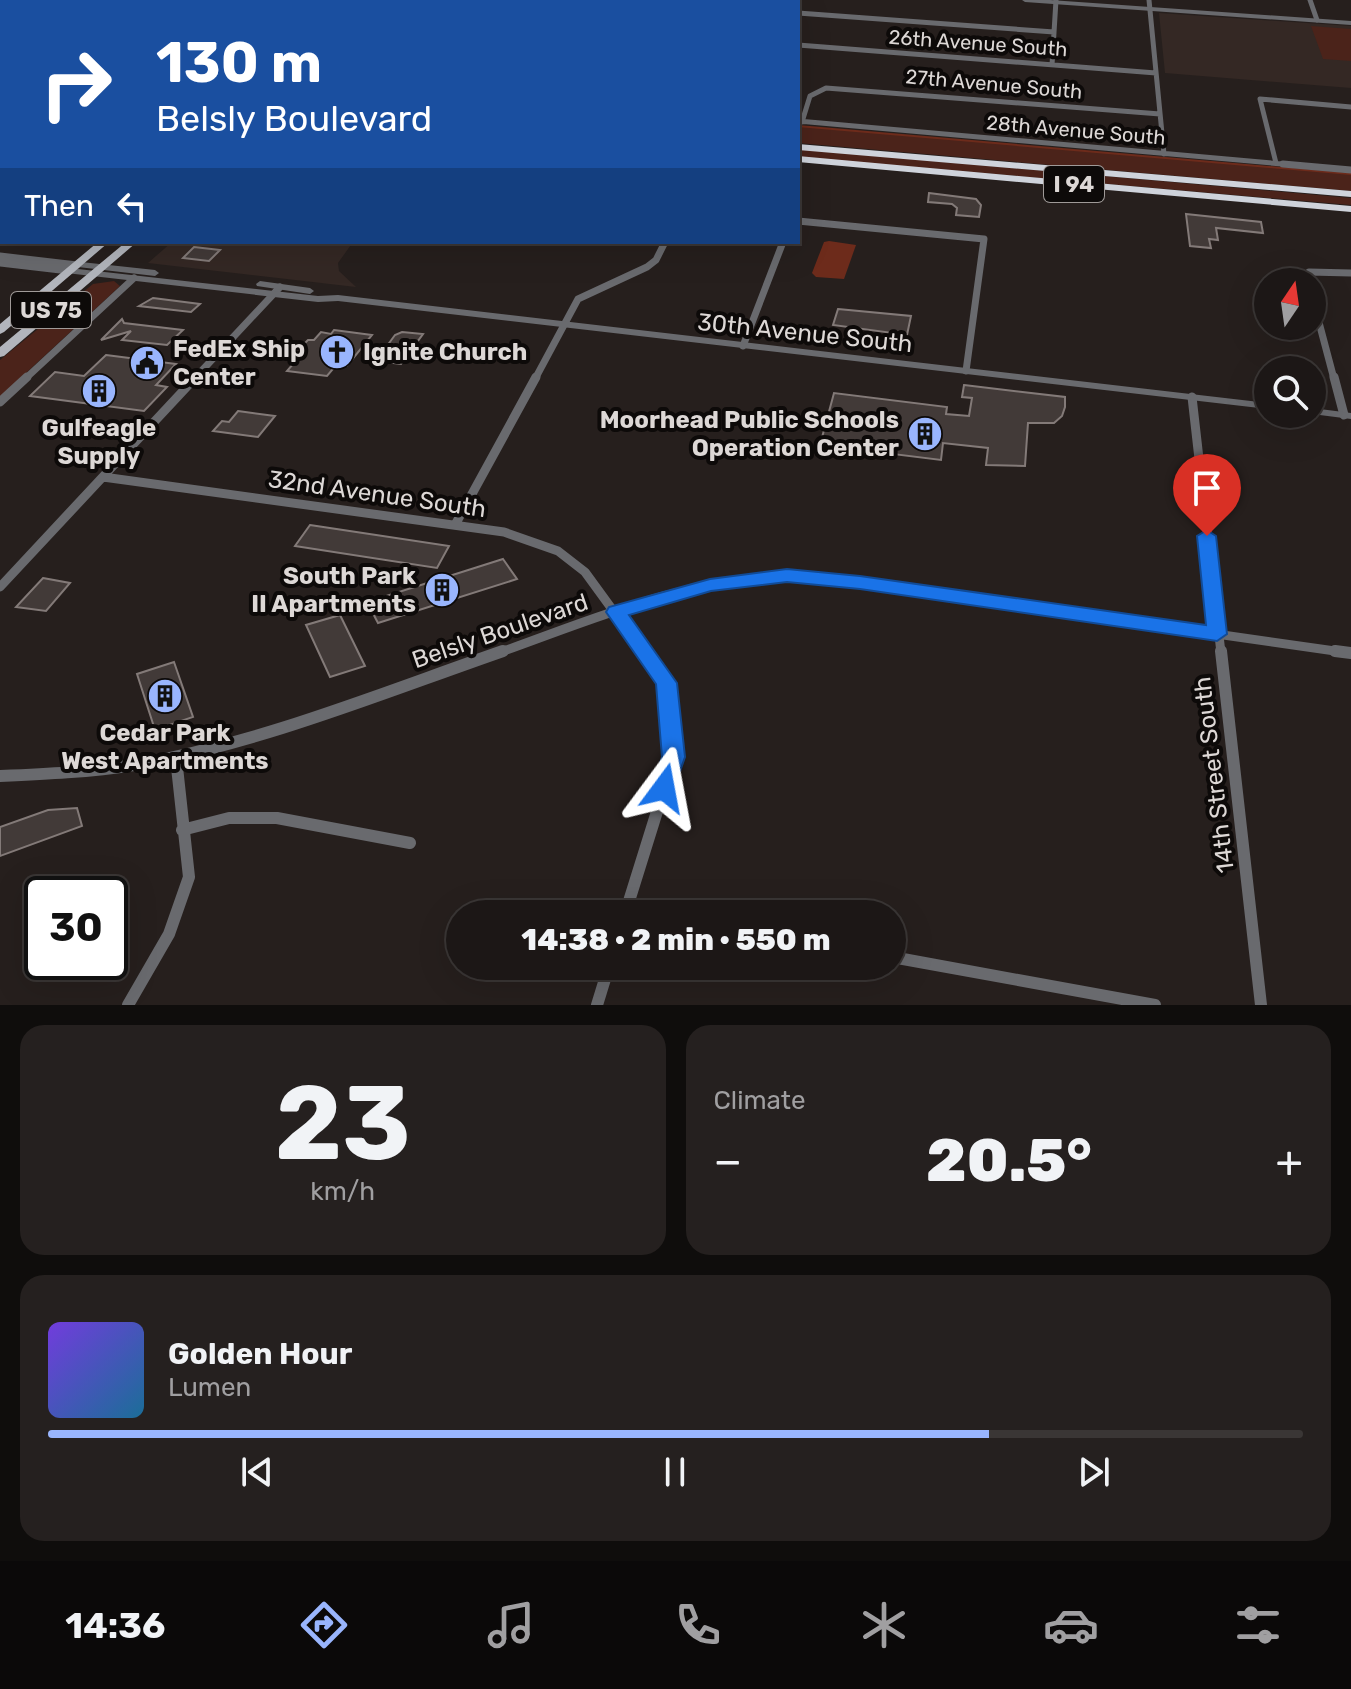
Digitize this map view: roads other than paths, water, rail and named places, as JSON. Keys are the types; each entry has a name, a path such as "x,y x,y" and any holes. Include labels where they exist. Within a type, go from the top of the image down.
{"highway":[{"name":"I 94","path":"800,147 1351,194"},
{"name":"I 94","path":"800,159 1351,209"}],"main road":[{"name":"US 75","path":"0,330 102,244"},
{"name":"US 75","path":"0,353 130,244"}],"street":[{"path":"1025,0 1351,23"},
{"path":"1149,0 1164,154"},
{"path":"1310,0 1317,20"},
{"path":"1052,65 1056,1"},
{"path":"800,13 1054,32"},
{"name":"26th Avenue South","path":"800,45 1156,73"},
{"name":"27th Avenue South","path":"800,121 810,96 826,88 1160,114"},
{"path":"1276,163 1260,99 1351,107"},
{"name":"28th Avenue South","path":"800,121 1351,170"},
{"path":"800,221 984,239 966,371"},
{"path":"455,525 578,299 647,267 656,260 664,244"},
{"path":"743,346 782,244"},
{"name":"30th Avenue South","path":"0,256 73,268"},
{"name":"30th Avenue South","path":"0,263 98,270 276,290 318,299 338,298 1254,404"},
{"name":"30th Avenue South","path":"98,270 134,278 276,290"},
{"path":"1326,272 1351,273"},
{"path":"0,402 134,278"},
{"path":"0,587 276,290"},
{"path":"1325,340 1348,416 1326,413"},
{"name":"14th Street South","path":"1192,397 1261,1005"},
{"name":"32nd Avenue South","path":"103,477 504,532 558,551 585,572 666,683 674,757 630,900"},
{"name":"Belsly Boulevard","path":"0,776 84,772 176,758 616,612 710,585 787,576 860,583 1351,653"},
{"path":"130,1005 169,934 189,877 176,758"},
{"path":"182,830 229,818 277,818 410,843"},
{"path":"906,960 1155,1005"},
{"path":"597,1005 605,980"}],"waterway":[{"path":"800,126 1351,174"}],"place":[{"name":"Ignite Church","path":"337,352"},
{"name":"FedEx Ship Center","path":"147,363"},
{"name":"Gulfeagle Supply","path":"99,391"},
{"name":"Moorhead Public Schools Operation Center","path":"925,434"},
{"name":"South Park II Apartments","path":"442,590"},
{"name":"Cedar Park West Apartments","path":"165,696"}]}
